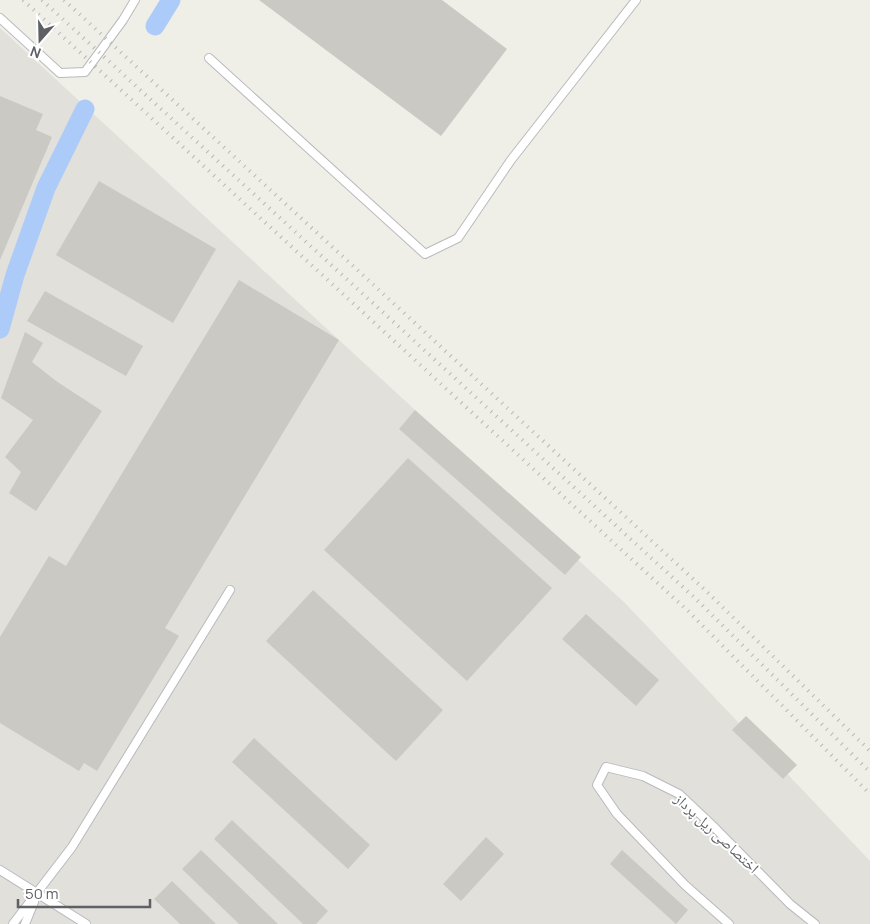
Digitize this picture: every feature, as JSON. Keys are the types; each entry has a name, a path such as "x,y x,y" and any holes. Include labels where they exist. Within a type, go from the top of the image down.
{"lane":[{"path":"0,18 60,73 85,72 123,20 135,0"},
{"path":"209,58 425,254 458,238 511,160 636,0"},
{"path":"13,924 72,847 230,590"},
{"name":"اختصاصی ریل پرداز","path":"729,924 685,885 617,814 597,785 606,767 642,776 679,794 716,828 790,904 815,924"},
{"path":"0,870 86,924"},
{"path":"25,924 38,893"}],"shaded area":[{"path":"0,28 625,603 870,861 870,924 0,924"}],"building":[{"path":"259,0 442,0 507,49 441,136"},
{"path":"0,96 43,114 36,130 52,137 0,260"},
{"path":"99,181 216,249 173,323 56,255"},
{"path":"239,280 339,340 165,628 179,636 97,771 84,763 79,771 0,723 0,637 49,556 66,566"},
{"path":"45,291 143,346 126,376 27,321"},
{"path":"25,332 43,343 32,362 56,381 102,411 36,511 9,493 21,472 5,457 33,420 1,398"},
{"path":"415,410 581,557 565,575 399,429"},
{"path":"408,458 552,588 467,681 324,550"},
{"path":"313,590 443,710 396,761 266,641"},
{"path":"586,614 659,680 636,706 562,639"},
{"path":"746,716 797,765 783,779 732,730"},
{"path":"254,738 370,845 348,869 232,762"},
{"path":"232,820 328,911 316,924 303,924 214,839"},
{"path":"486,837 504,854 461,901 443,884"},
{"path":"201,850 278,924 239,924 182,869"},
{"path":"622,850 688,910 676,924 610,864"},
{"path":"172,881 216,924 180,924 154,899"}],"waterway":[{"path":"155,26 171,0"},
{"path":"0,329 15,275 46,188 85,109"}],"railway":[{"path":"23,0 688,611 870,794"},
{"path":"42,0 696,599 870,772"},
{"path":"64,0 704,589 870,751"}]}
